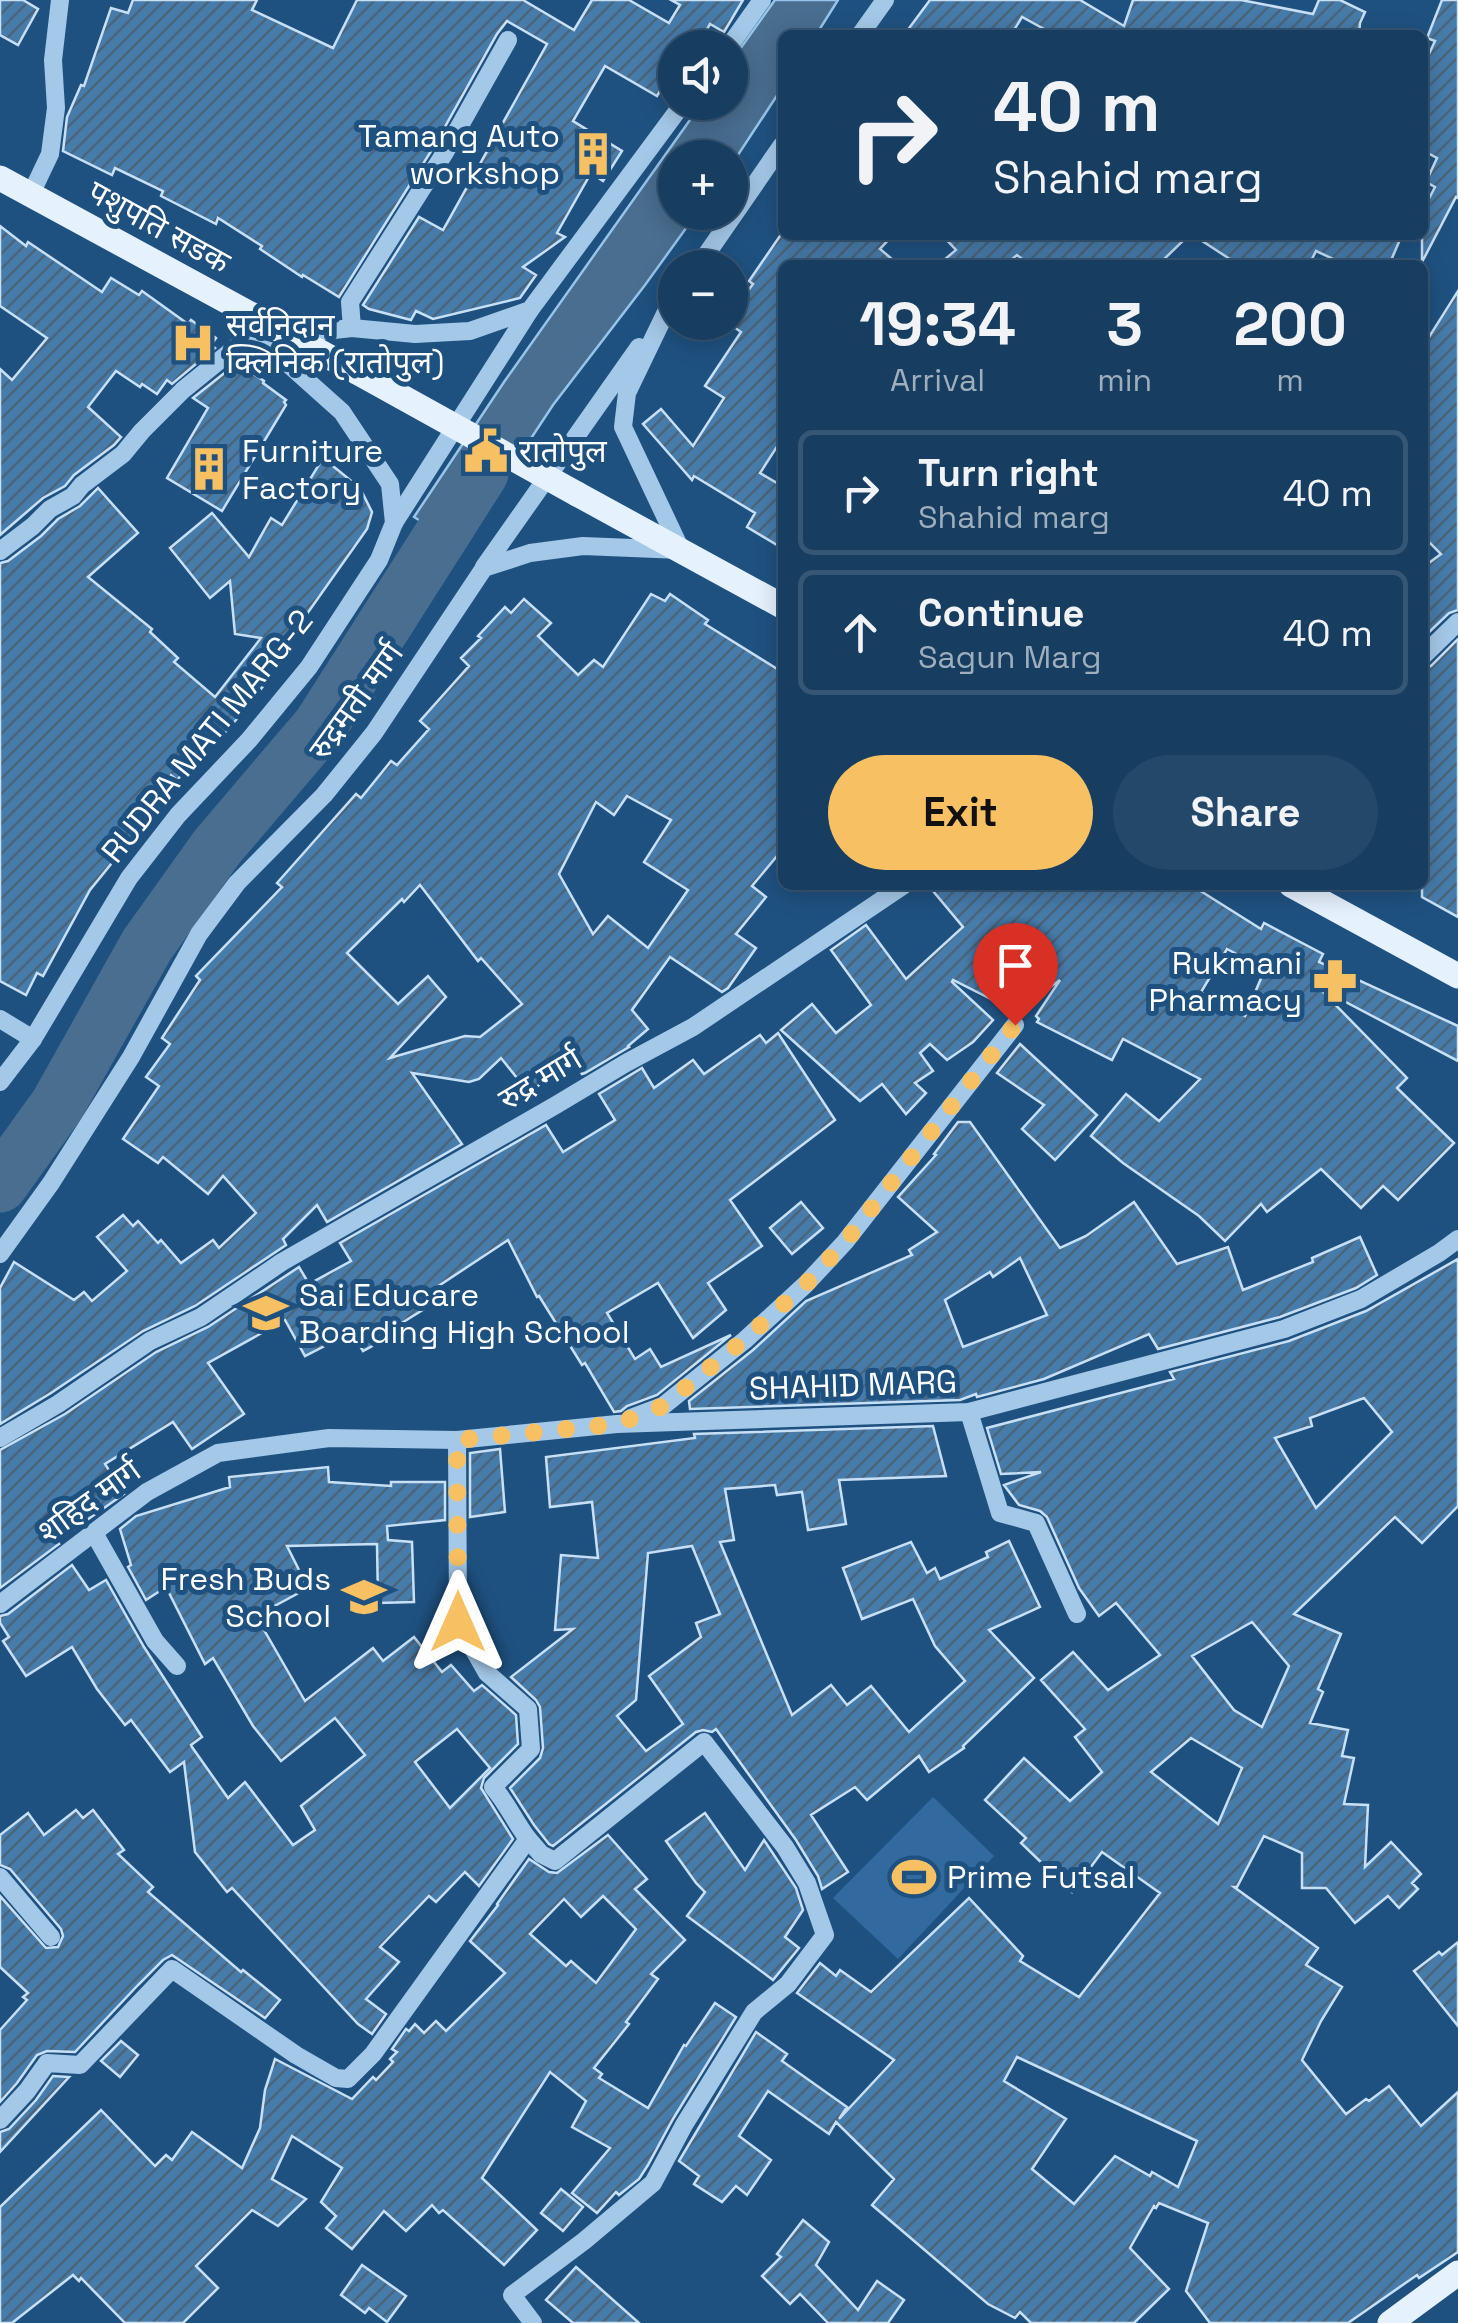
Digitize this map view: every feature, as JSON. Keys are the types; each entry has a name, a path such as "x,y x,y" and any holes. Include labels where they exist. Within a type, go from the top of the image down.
{"main road":[{"name":"पशुपति सडक","path":"0,178 282,344 357,372 680,550"},
{"path":"680,550 778,604"},
{"path":"1300,890 1458,976"},
{"path":"1390,2323 1458,2274"}],"street":[{"path":"31,194 50,154 56,108 53,60 60,0"},
{"path":"741,30 762,0"},
{"path":"863,30 884,0"},
{"path":"352,328 350,302 444,154 508,40"},
{"name":"RUDRA MATI MARG-2","path":"0,1082 32,1039 130,878 178,816 249,740 309,666 379,560 394,523 530,310 671,120"},
{"path":"709,250 778,151"},
{"path":"0,551 124,454 142,430 183,390 240,343 282,344 352,328 415,334 470,331 530,310"},
{"name":"रुद्रमती मार्ग","path":"0,1254 131,1057 200,934 237,883 324,795 374,733 484,568 658,321"},
{"path":"484,568 530,553 583,546 680,550 623,427 627,392 658,329"},
{"path":"282,344 342,412 372,454 390,484 394,523"},
{"path":"1428,651 1458,622"},
{"name":"रुद्र मार्ग","path":"0,1438 150,1341 201,1317 282,1262 693,1027 897,890"},
{"path":"0,1018 32,1039"},
{"path":"617,1424 663,1406 806,1284 845,1242 1015,1025"},
{"name":"SHAHID MARG","path":"218,1453 329,1438 457,1440 617,1424 969,1412 1284,1328 1361,1300 1458,1239"},
{"path":"969,1412 1000,1513 1036,1524 1077,1614"},
{"path":"457,1440 458,1622 488,1673 528,1709 531,1749 493,1786 513,1819 541,1854 555,1861 704,1742 785,1846 807,1883 825,1935 788,1984 754,2012 654,2183 512,2295 533,2323"},
{"name":"शहिद मार्ग","path":"0,1604 148,1492 218,1453"},
{"path":"94,1533 156,1640 177,1666"},
{"path":"0,2120 47,2063 80,2065 172,1969 296,2054 336,2078 348,2079 373,2054 528,1839"},
{"path":"0,1877 50,1937"}],"shaded area":[{"path":"775,0 838,0 819,30 778,30 778,94 748,140 676,140 690,120 748,120 748,38"},
{"path":"658,165 658,230 685,230 670,250 658,250 658,267 553,405 460,546 414,517"},
{"name":"Prime Futsal","path":"933,1797 994,1856 898,1959 833,1898"}],"building":[{"path":"0,0 23,0 38,9 18,45 0,35"},
{"path":"133,0 257,0 252,10 333,48 357,0 523,0 574,30 592,0 629,0 669,23 680,5 671,0 743,0 725,30 710,24 706,30 658,30 657,96 605,66 573,121 622,151 603,181 591,173 557,233 565,237 523,267 536,275 520,298 433,319 416,311 411,320 363,305 419,217 443,230 547,44 507,21 339,297 302,277 218,218 216,224 161,196 163,191 115,168 112,175 63,151 67,117 81,85 84,86 111,8 128,13"},
{"path":"930,0 1080,0 1124,26 1133,0 1241,0 1313,14 1319,0 1340,0 1365,12 1359,30 1046,30 1022,17 1014,30 908,30"},
{"path":"1442,0 1458,0 1458,198 1422,260 1422,240 1428,240 1428,200 1435,187 1428,183 1428,178 1437,158 1428,153 1428,56 1435,41 1428,35"},
{"path":"0,226 102,292 111,278 139,295 142,291 188,324 191,320 216,338 211,345 215,348 172,384 167,380 157,394 116,371 88,407 121,437 0,535 0,369 12,380 47,338 0,306"},
{"path":"778,239 888,240 880,249 893,260 778,260 778,445 760,473 778,484 778,546 747,527 755,513 694,476 692,480 643,424 661,409 693,446 724,398 705,386 736,340 748,340 748,291 753,284 749,281"},
{"path":"947,240 1184,240 1163,260 1024,260 1017,255 1011,260 944,260 956,250"},
{"path":"1201,240 1400,240 1391,260 1335,260 1316,251 1312,260 1231,260"},
{"path":"1458,291 1458,610 1449,613 1428,633 1428,564 1441,554 1428,541 1428,338"},
{"path":"237,363 264,381 286,400 286,405 222,511 167,478 208,408 193,398"},
{"path":"323,458 360,488 372,512 367,529 263,676 268,680 242,713 216,743 212,739 177,780 171,775 137,822 142,826 90,890 43,976 37,973 26,995 0,981 0,563 41,536 98,488 138,533 88,577 152,629 150,632 178,658 174,662 215,697 261,638 235,634 230,581 210,598 170,548 212,513 249,557 271,518 282,525"},
{"path":"651,594 665,601 670,594 708,620 705,624 778,670 778,855 752,886 766,897 736,934 756,948 728,988 722,992 670,957 632,1010 648,1029 629,1047 585,1073 572,1059 529,1093 501,1058 479,1079 469,1082 412,1073 462,1144 327,1222 317,1205 283,1239 286,1245 195,1306 143,1331 0,1424 0,1288 14,1262 74,1300 84,1292 92,1301 127,1271 97,1237 123,1215 133,1226 138,1221 158,1243 161,1240 181,1263 213,1240 219,1248 256,1213 223,1176 208,1194 163,1157 158,1163 123,1139 159,1086 146,1077 170,1044 162,1038 200,980 196,976 282,887 277,883 356,794 361,798 391,761 397,765 429,729 420,721 469,666 461,658 505,607 511,613 524,599 551,623 538,636 578,675 594,660 603,667","holes":["627,796 671,820 644,862 688,890 648,948 608,916 593,934 559,874 596,802 614,815","420,885 478,961 481,958 522,1004 480,1037 465,1036 390,1058 446,997 428,976 398,1004 347,953"]},
{"path":"1458,639 1458,917 1422,897 1422,890 1428,890 1431,666"},
{"path":"932,890 1199,890 1261,929 1264,923 1323,954 1319,962 1458,1026 1458,1061 1319,988 1407,1078 1397,1088 1454,1143 1398,1200 1383,1186 1361,1208 1321,1169 1267,1212 1261,1204 1225,1241 1199,1216 1091,1136 1126,1094 1159,1121 1200,1079 1123,1039 1112,1060 1037,1022 1036,1016 1060,980 1023,1006 1014,997 1005,1006 953,980 993,1020 973,1042 947,1060 930,1044 920,1053 933,1071 915,1083 926,1093 906,1114 882,1084 860,1101 781,1030 812,1004 836,1033 871,1005 831,950 866,925 906,979 963,927","holes":["1227,949 1265,969 1245,1016 1201,992"]},
{"path":"778,1033 835,1120 730,1200 762,1246 708,1283 726,1310 693,1338 658,1283 607,1313 635,1359 650,1349 661,1367 731,1335 657,1395 614,1412 585,1363 582,1365 537,1297 508,1240 431,1291 437,1301 363,1351 352,1332 305,1356 285,1320 208,1363 244,1414 192,1449 173,1422 105,1464 124,1494 57,1541 59,1544 0,1588 0,1450 65,1414 156,1352 208,1327 299,1267 309,1284 351,1261 340,1243 546,1125 563,1152 615,1120 599,1094 642,1068 654,1088 693,1060 704,1074 760,1035 766,1043"},
{"path":"1020,1044 1097,1115 1055,1160 1022,1129 1044,1105 997,1073"},
{"path":"958,1122 970,1122 1060,1248 1086,1236 1134,1202 1177,1264 1228,1247 1243,1290 1313,1262 1312,1258 1360,1237 1377,1275 1356,1288 1280,1317 1158,1349 1149,1334 1044,1379 977,1397 976,1394 960,1400 690,1409 689,1401 806,1301 912,1255 909,1250 937,1232 898,1197","holes":["1020,1258 1047,1315 963,1347 945,1300 990,1272 993,1277"]},
{"path":"801,1202 823,1228 792,1254 770,1228"},
{"path":"1458,1259 1458,1506 1422,1543 1395,1517 1294,1614 1341,1634 1318,1689 1323,1692 1310,1723 1348,1730 1342,1756 1354,1758 1344,1804 1368,1805 1365,1867 1391,1842 1421,1874 1412,1883 1418,1889 1399,1908 1388,1896 1355,1923 1326,1888 1302,1888 1302,1853 1264,1836 1234,1887 1318,1948 1306,1965 1342,1987 1302,2060 1346,2114 1389,2086 1421,2126 1458,2092 1458,2252 1348,2323 1210,2323 1186,2291 1208,2223 1159,2203 1130,2248 1169,2289 1134,2323 1031,2323 1020,2312 1015,2318 988,2304 872,2205 894,2179 836,2122 829,2134 768,2091 739,2136 771,2160 747,2195 736,2186 722,2202 694,2184 699,2176 679,2161 756,2032 787,2054 782,2061 847,2107 839,2119 894,2060 797,1993 820,1963 836,1976 840,1970 871,1992 969,1898 1023,1956 1020,1961 1079,1997 1160,1893 1102,1852 1072,1892 1021,1843 1026,1838 985,1800 1024,1758 1070,1801 1102,1772 1075,1737 1085,1729 1041,1680 1073,1652 1108,1690 1160,1655 1116,1603 1099,1616 1079,1588 1047,1517 1019,1505 1004,1485 1041,1472 1001,1474 987,1428 1174,1379 1170,1372 1289,1341 1366,1311","holes":["1364,1398 1392,1432 1316,1508 1275,1438 1312,1426 1310,1418","1252,1622 1289,1666 1262,1727 1234,1710 1192,1656","1191,1738 1242,1768 1218,1824 1151,1772","1017,2057 1197,2141 1178,2187 1115,2156 1074,2204 1032,2169 1066,2119 1004,2081"]},
{"path":"933,1426 946,1476 839,1480 846,1524 808,1530 802,1492 777,1495 775,1485 725,1489 734,1540 720,1542 792,1715 831,1685 847,1705 871,1686 909,1732 965,1681 935,1646 913,1599 862,1619 843,1568 911,1542 927,1573 935,1568 940,1579 988,1557 986,1552 1009,1541 1040,1607 989,1630 1034,1678 964,1748 929,1772 919,1756 867,1800 855,1787 811,1815 848,1872 822,1889 796,1840 716,1729 696,1732 553,1846 510,1788 540,1758 543,1748 540,1707 511,1677 573,1629 555,1630 561,1555 598,1558 592,1502 550,1507 546,1457 695,1438 694,1434","holes":["692,1546 720,1614 696,1623 701,1637 649,1676 683,1724 646,1751 617,1716 636,1700 648,1553"]},
{"path":"500,1449 505,1512 470,1517 470,1453"},
{"path":"328,1467 329,1482 391,1486 391,1482 445,1482 445,1520 387,1526 388,1540 412,1542 414,1602 378,1603 377,1544 287,1546 308,1588 256,1616 305,1701 373,1648 383,1661 414,1637 442,1672 451,1665 474,1691 482,1685 516,1715 518,1744 484,1778 481,1788 513,1839 479,1886 465,1872 436,1902 429,1896 380,1947 399,1962 366,1999 386,2014 372,2034 358,2024 232,1888 227,1892 195,1852 184,1762 170,1772 131,1720 125,1725 72,1647 26,1676 3,1641 9,1637 0,1616 72,1565 89,1590 106,1580 202,1737 191,1745 228,1798 245,1782 293,1845 315,1830 301,1806 365,1755 335,1718 281,1761 253,1726 213,1658 205,1664 166,1587 146,1600 128,1567 131,1565 120,1529 136,1516 230,1487 229,1477","holes":["457,1729 490,1768 450,1808 415,1762"]},
{"path":"76,1810 83,1818 93,1810 124,1850 118,1854 153,1887 148,1892 241,1972 280,2000 265,2018 172,1955 75,2052 47,2051 37,2055 0,2102 0,2030 27,2000 23,1997 28,1993 0,1967 0,1896 46,1948 58,1947 63,1936 10,1869 0,1865 0,1835 28,1813 44,1835"},
{"path":"705,1813 745,1870 764,1840 796,1888 803,1910 785,1937 799,1948 773,1980 687,1916 705,1892 666,1841"},
{"path":"608,1835 647,1879 635,1889 685,1940 651,1974 658,1979 594,2068 602,2074 599,2078 648,2108 684,2045 715,2003 736,2017 639,2179 619,2195 616,2192 597,2213 572,2193 610,2148 572,2127 586,2101 550,2072 482,2178 537,2230 504,2265 443,2210 439,2213 432,2205 406,2231 384,2211 352,2249 326,2228 336,2216 321,2202 342,2168 292,2136 272,2179 306,2199 278,2226 252,2210 196,2266 218,2288 183,2323 125,2323 81,2278 79,2281 73,2275 12,2323 0,2323 0,2207 101,2110 155,2166 166,2155 172,2160 192,2132 242,2168 260,2128 265,2090 275,2059 352,2099 393,2062 390,2059 397,2052 392,2049 406,2029 409,2031 415,2024 424,2033 436,2021 446,2031 505,1973 470,1941 529,1859 557,1873","holes":["603,1896 636,1929 596,1983 571,1961 566,1966 530,1934 564,1899 581,1917"]},
{"path":"1458,1942 1458,2026 1414,1971"},
{"path":"121,2041 138,2055 120,2077 101,2061"},
{"path":"53,2076 69,2077 0,2152 0,2132 9,2129"},
{"path":"561,2189 583,2207 563,2231 541,2213"},
{"path":"803,2220 829,2242 816,2265 858,2310 877,2281 904,2300 888,2323 828,2323 800,2294 790,2304 762,2276 781,2257 777,2254"},
{"path":"362,2265 406,2296 387,2322 369,2308 365,2313 341,2295"},
{"path":"576,2267 639,2323 573,2323 546,2300"}],"waterway":[{"path":"0,1185 58,1104 147,945 217,847 320,726 481,473"}],"place":[{"name":"Tamang Auto workshop","path":"593,154"},
{"name":"सर्वनिदान क्लिनिक (रातोपुल)","path":"193,343"},
{"name":"रातोपुल","path":"486,451"},
{"name":"Furniture Factory","path":"209,469"},
{"name":"Rukmani Pharmacy","path":"1335,981"},
{"name":"Sai Educare Boarding High School","path":"266,1313"},
{"name":"Fresh Buds School","path":"364,1597"},
{"name":"Prime Futsal","path":"914,1877"}],"route":[{"path":"458,1622 457,1440 617,1424 663,1406 744,1340 845,1242 1015,1025"}]}
